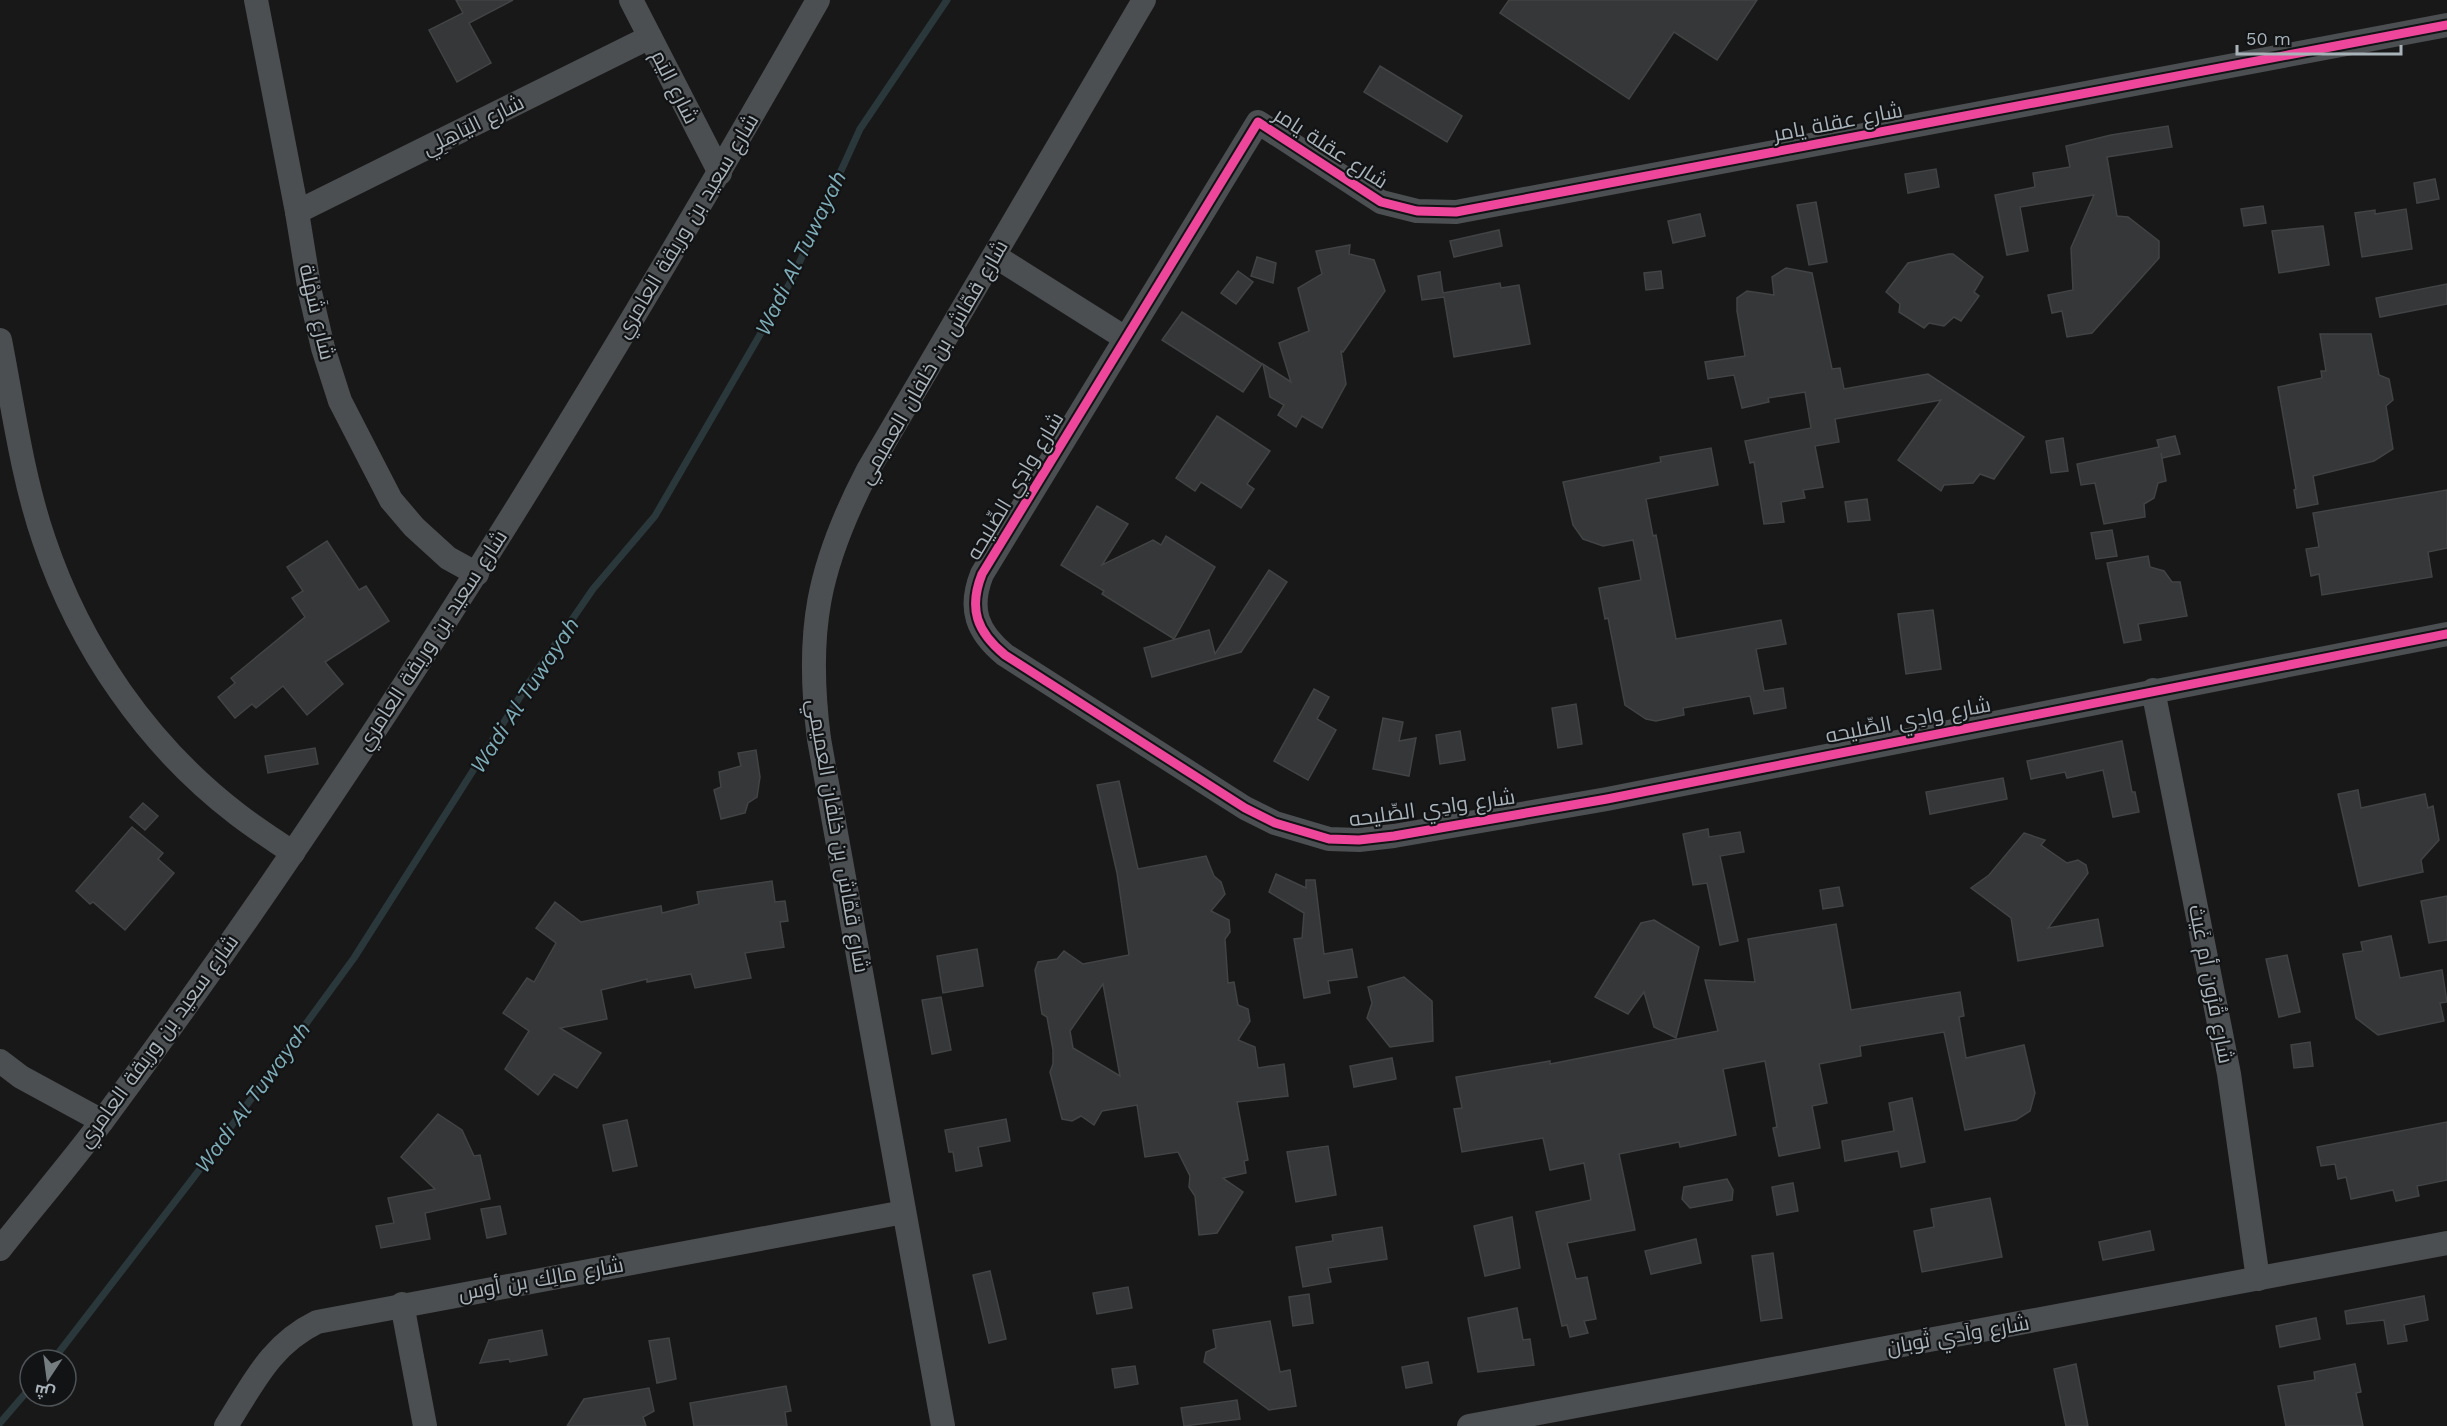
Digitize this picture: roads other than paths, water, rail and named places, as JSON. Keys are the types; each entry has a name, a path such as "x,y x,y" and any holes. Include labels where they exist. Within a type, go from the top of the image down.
{"street":[{"name":"شارع شَهْلة","path":"256,0 310,292 323,348 340,401 391,500 414,527 448,558 477,574"},
{"name":"شارع اليَم","path":"631,0 720,173"},
{"name":"شارع سعيد بن وريقة العامري","path":"0,1249 102,1121 293,853 477,574 720,173 818,0"},
{"name":"شارع قمّاش بن خلفان العميمي","path":"943,1426 819,739 812,662 815,623 827,566 847,510 868,470 1144,0"},
{"name":"شارع عقلة يامر","path":"1258,122 1381,202 1417,211 1456,212 2447,25"},
{"name":"شارع اليَاهِلِي","path":"297,212 650,37"},
{"name":"شارع وادِي الصِّليحه","path":"1258,122 982,574 976,588 975,601 977,618 983,634 1005,655 1245,808 1294,829 1329,839 1359,840 1394,836 1607,799 2447,634"},
{"path":"995,256 1125,338"},
{"path":"0,340 26,473 43,539 68,602 100,662 140,718 185,769 237,814 293,853"},
{"name":"شارع قُرُون أم غَيث","path":"2153,690 2229,1074 2258,1279"},
{"path":"0,1061 21,1077 102,1121"},
{"name":"شارع مالِك بن أوس","path":"226,1426 266,1363 288,1339 317,1322 402,1304 904,1212"},
{"name":"شارع واَدي ثَوبان","path":"1469,1426 2447,1244"},
{"path":"402,1304 425,1426"}],"waterway":[{"name":"Wadi Al Tuwayah","path":"62,1348 197,1173 354,958 530,681 593,589 655,516 791,281 860,129 947,0"},
{"name":"Wadi Al Tuwayah","path":"0,1423 18,1402"}]}
